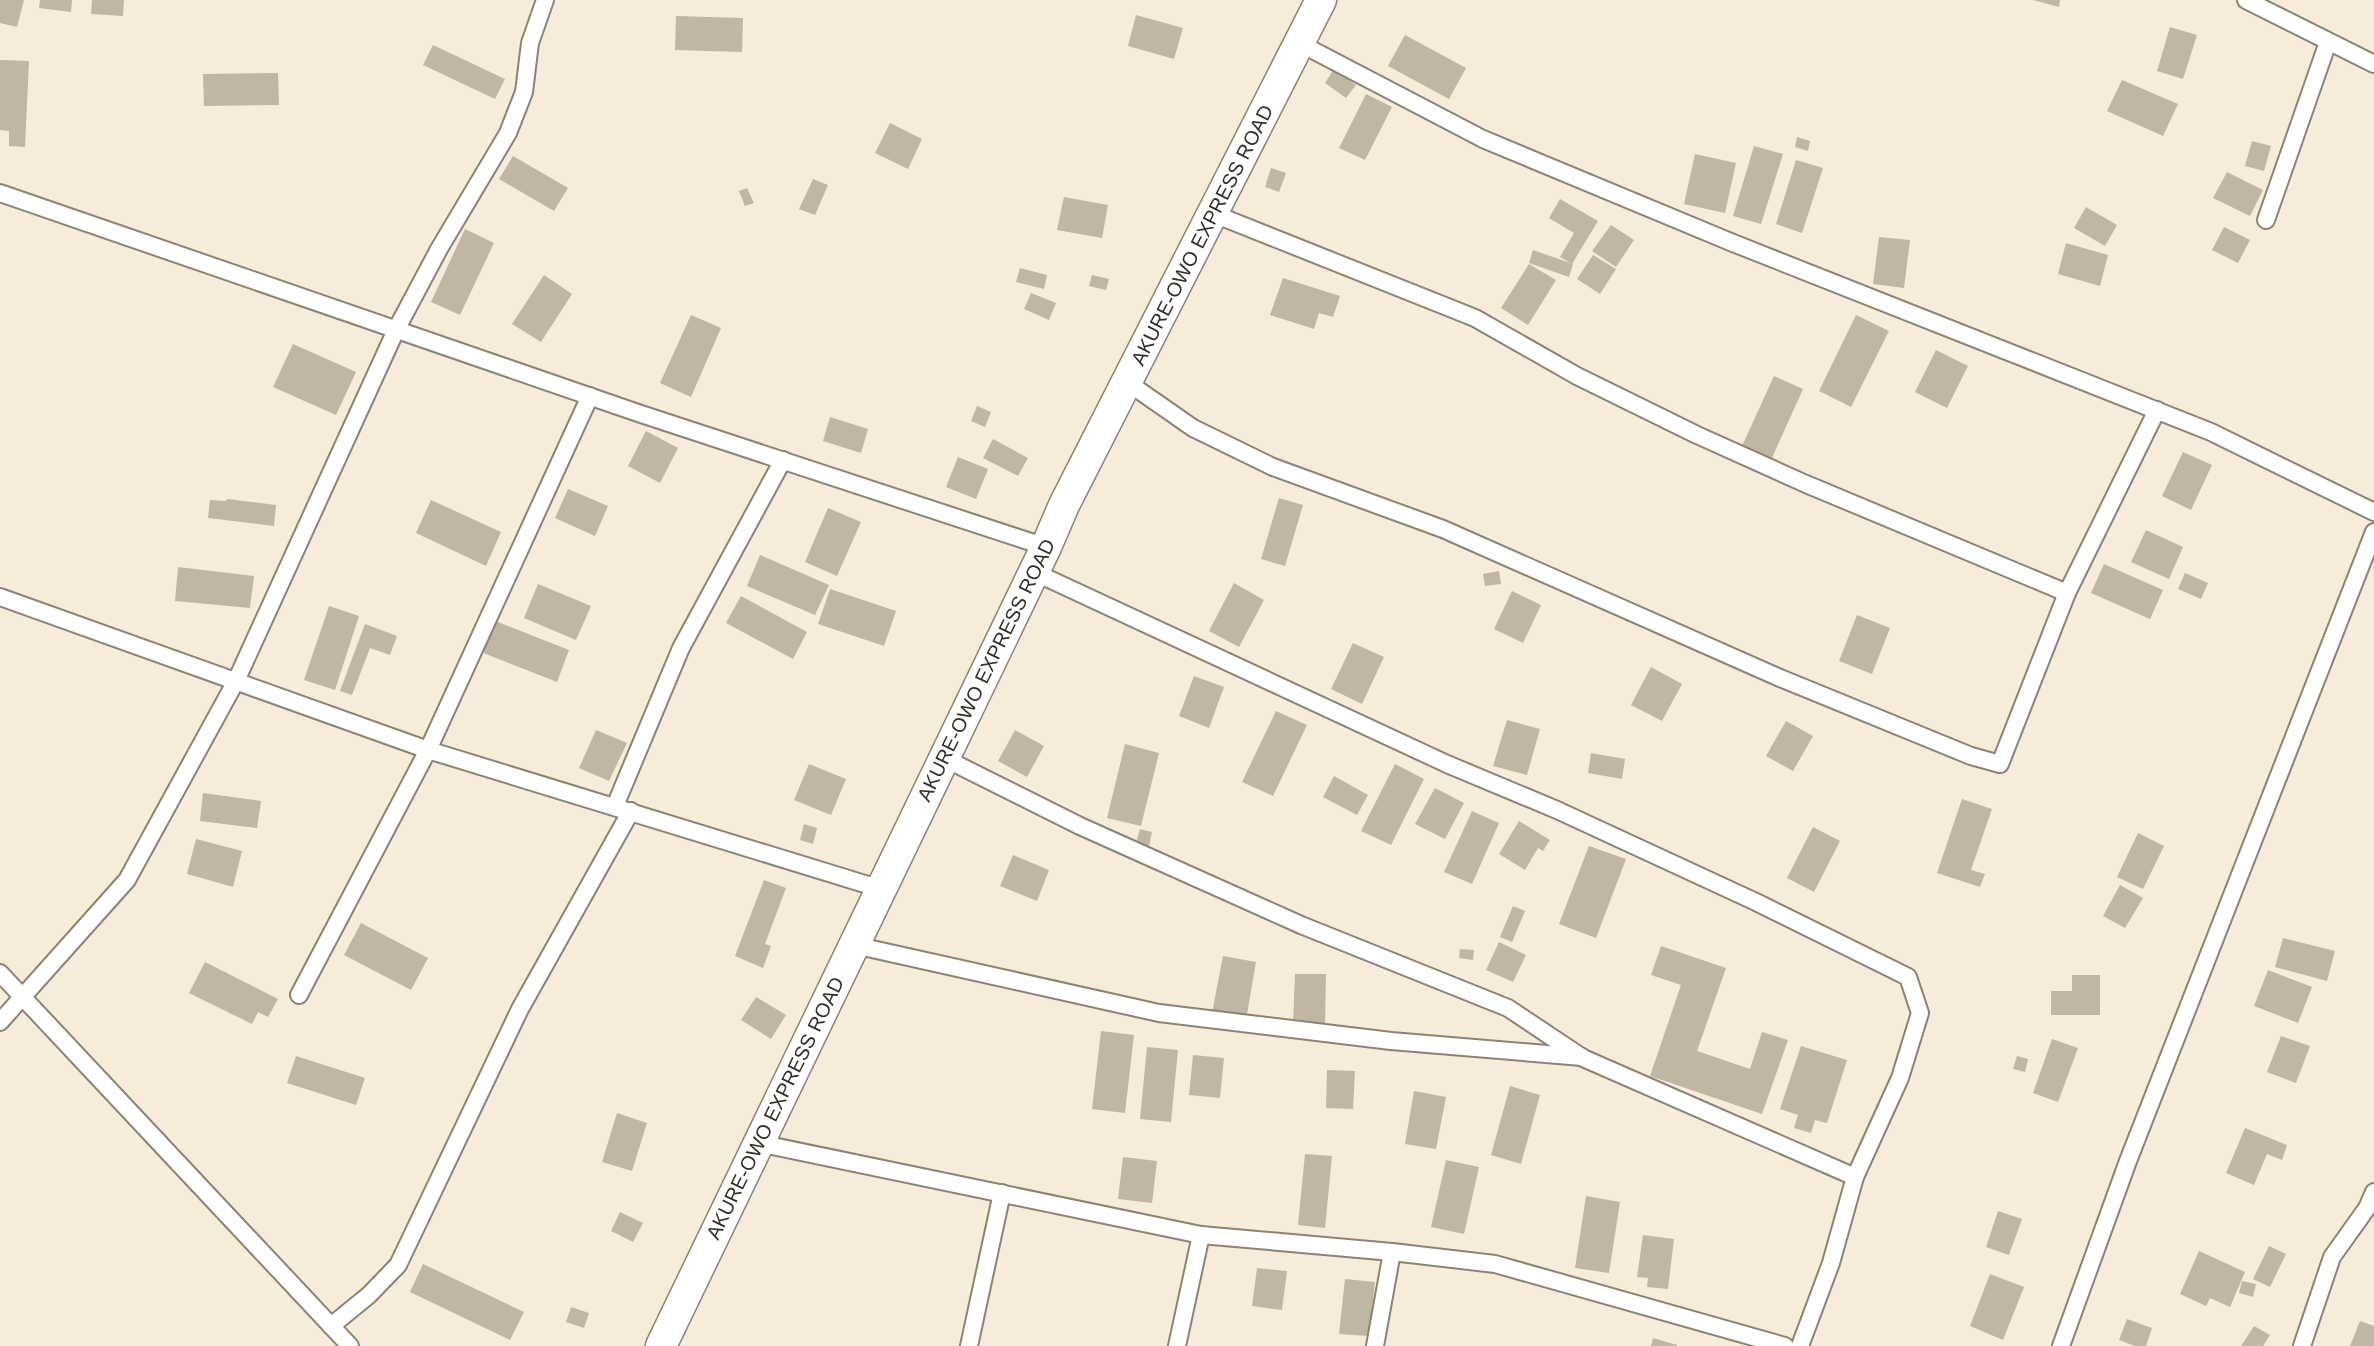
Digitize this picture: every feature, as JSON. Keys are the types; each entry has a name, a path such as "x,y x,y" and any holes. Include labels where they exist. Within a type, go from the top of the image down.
{"highway":[{"name":"AKURE-OWO EXPRESS ROAD","path":"661,1346 1040,560 1064,505 1322,0"}],"street":[{"path":"0,1022 127,880 236,681 396,330 439,249 508,133 524,92 530,43 545,0"},
{"path":"2246,0 2374,64"},
{"path":"2266,220 2328,42"},
{"path":"1301,44 1483,139 1744,247 2211,432 2374,513"},
{"path":"0,194 783,460 1040,560 1447,764 1557,810 1756,902 1908,977 1920,1013 1900,1078 1855,1177 1831,1263 1800,1346"},
{"path":"1214,214 1475,318 1577,376 1697,435 1806,484 2067,593"},
{"path":"1127,382 1193,428 1273,467 1443,529 1780,678 1971,756 2000,764 2067,593 2157,410"},
{"path":"299,995 428,750 590,396"},
{"path":"331,1326 369,1295 398,1265 520,1009 623,808 681,648 783,460"},
{"path":"2061,1346 2128,1161 2374,533"},
{"path":"0,597 428,750 623,808 759,853 881,888"},
{"path":"944,758 1080,826 1301,925 1508,1008 1583,1058 1855,1177"},
{"path":"854,945 1159,1013 1390,1041 1583,1058"},
{"path":"0,973 350,1346"},
{"path":"758,1143 1201,1235 1392,1252 1495,1264 1785,1346"},
{"path":"2302,1346 2332,1257 2371,1209 2374,1192"},
{"path":"969,1346 1002,1193"},
{"path":"1177,1346 1201,1235"},
{"path":"1375,1346 1392,1252"}],"building":[{"path":"0,0 24,0 17,27 0,23"},
{"path":"40,0 72,0 71,12 39,8"},
{"path":"92,0 124,0 123,16 91,14"},
{"path":"2033,0 2060,0 2059,7"},
{"path":"1136,15 1183,28 1174,59 1128,46"},
{"path":"676,16 743,18 742,52 675,50"},
{"path":"2170,27 2197,35 2183,79 2157,71"},
{"path":"1405,35 1466,68 1449,99 1388,66"},
{"path":"433,45 505,79 495,99 423,65"},
{"path":"0,60 29,61 25,147 9,146 9,131 0,130"},
{"path":"1334,69 1356,85 1346,98 1325,83"},
{"path":"278,73 279,105 204,106 203,74"},
{"path":"2122,80 2178,104 2163,136 2107,111"},
{"path":"1366,94 1392,107 1365,160 1339,148"},
{"path":"890,123 922,139 908,169 875,153"},
{"path":"1797,137 1810,141 1808,151 1795,147"},
{"path":"2252,141 2271,146 2264,171 2245,166"},
{"path":"1754,146 1783,154 1761,224 1733,216"},
{"path":"1695,154 1736,163 1725,213 1684,204"},
{"path":"513,156 568,188 554,211 499,179"},
{"path":"1796,160 1823,168 1802,233 1776,224"},
{"path":"1271,168 1286,173 1279,192 1265,187"},
{"path":"2227,172 2263,190 2250,216 2213,198"},
{"path":"813,179 828,185 815,215 799,209"},
{"path":"747,188 754,203 745,206 739,191"},
{"path":"1064,197 1108,205 1102,238 1057,230"},
{"path":"1560,199 1598,221 1572,264 1560,257 1574,233 1549,218"},
{"path":"2086,207 2117,225 2105,246 2074,228"},
{"path":"1611,225 1634,240 1616,267 1592,251"},
{"path":"2224,227 2250,240 2238,263 2212,250"},
{"path":"465,229 494,243 460,315 431,302"},
{"path":"1879,237 1910,240 1904,288 1873,284"},
{"path":"2066,243 2108,255 2100,286 2058,274"},
{"path":"1533,250 1573,264 1569,277 1529,263"},
{"path":"1593,255 1616,269 1600,294 1577,279"},
{"path":"1529,264 1556,280 1528,325 1501,308"},
{"path":"1020,268 1047,275 1044,289 1016,282"},
{"path":"544,275 572,294 541,342 512,324"},
{"path":"1092,275 1109,279 1106,290 1089,286"},
{"path":"1283,278 1340,296 1333,317 1319,313 1314,329 1270,315"},
{"path":"1031,293 1056,303 1049,320 1024,309"},
{"path":"691,315 721,328 691,397 660,383"},
{"path":"1856,315 1889,331 1851,407 1819,391"},
{"path":"293,344 356,372 336,415 273,387"},
{"path":"1936,350 1968,366 1947,408 1915,392"},
{"path":"1774,376 1803,389 1771,460 1742,446"},
{"path":"977,406 991,412 985,427 971,421"},
{"path":"830,417 868,429 861,453 823,441"},
{"path":"646,431 678,448 660,483 628,466"},
{"path":"993,439 1028,458 1018,476 983,458"},
{"path":"2183,452 2212,465 2191,510 2162,496"},
{"path":"958,457 988,469 976,499 946,487"},
{"path":"568,489 608,506 595,536 555,518"},
{"path":"1279,498 1303,505 1285,566 1261,559"},
{"path":"227,499 276,505 274,526 208,518 210,500 226,501"},
{"path":"431,500 501,532 486,566 416,533"},
{"path":"828,508 861,522 837,576 805,562"},
{"path":"2146,530 2183,547 2169,579 2131,562"},
{"path":"760,555 829,585 815,615 747,586"},
{"path":"2104,564 2163,590 2150,619 2091,593"},
{"path":"178,567 254,576 250,608 175,601"},
{"path":"1499,571 1501,584 1485,586 1483,574"},
{"path":"2185,573 2208,583 2201,599 2178,589"},
{"path":"1234,583 1264,600 1239,647 1209,631"},
{"path":"538,584 591,606 576,640 524,618"},
{"path":"830,589 896,611 884,646 818,624"},
{"path":"1512,591 1541,605 1523,643 1494,629"},
{"path":"741,596 807,632 793,659 726,623"},
{"path":"329,606 359,616 335,690 304,680"},
{"path":"1857,615 1890,628 1872,674 1839,661"},
{"path":"493,620 569,650 557,682 481,652"},
{"path":"365,624 397,636 390,655 370,648 352,695 340,691"},
{"path":"1353,643 1384,657 1362,704 1331,689"},
{"path":"1651,667 1682,684 1662,721 1631,705"},
{"path":"1194,676 1224,687 1209,728 1179,716"},
{"path":"1276,711 1307,725 1273,796 1242,782"},
{"path":"1507,720 1540,729 1527,775 1493,766"},
{"path":"1786,721 1813,736 1793,771 1766,756"},
{"path":"596,730 627,743 609,781 579,768"},
{"path":"1015,730 1044,746 1027,777 998,761"},
{"path":"1125,744 1159,753 1141,826 1107,818"},
{"path":"1591,753 1625,759 1622,779 1588,773"},
{"path":"809,764 846,779 831,815 794,800"},
{"path":"1395,764 1424,779 1391,845 1361,831"},
{"path":"1334,776 1368,795 1357,815 1323,797"},
{"path":"1435,788 1464,803 1445,839 1415,824"},
{"path":"203,793 261,801 257,828 200,821"},
{"path":"1962,799 1992,809 1971,870 1985,874 1980,887 1937,873"},
{"path":"1472,811 1499,823 1472,884 1444,872"},
{"path":"1519,821 1550,840 1543,851 1538,848 1525,870 1499,854"},
{"path":"804,824 817,828 813,844 800,840"},
{"path":"1813,827 1840,841 1814,892 1787,878"},
{"path":"1140,829 1152,832 1149,846 1136,843"},
{"path":"2138,833 2164,846 2143,889 2117,877"},
{"path":"196,839 242,851 233,887 187,874"},
{"path":"1589,846 1626,859 1596,938 1559,924"},
{"path":"1013,855 1049,870 1037,901 1000,886"},
{"path":"764,880 786,888 765,944 771,946 763,968 735,956"},
{"path":"2120,885 2143,898 2125,928 2103,916"},
{"path":"1513,906 1525,911 1512,942 1500,937"},
{"path":"361,923 428,958 411,990 344,955"},
{"path":"2283,938 2335,951 2327,981 2275,967"},
{"path":"1499,942 1526,955 1513,982 1486,970"},
{"path":"1661,946 1726,968 1697,1051 1750,1069 1762,1032 1788,1040 1762,1114 1650,1076 1681,985 1651,975"},
{"path":"1460,949 1474,950 1473,960 1459,958"},
{"path":"1223,956 1256,962 1246,1020 1212,1013"},
{"path":"205,962 278,999 268,1017 258,1012 252,1024 189,993"},
{"path":"2268,970 2312,987 2298,1023 2254,1006"},
{"path":"1295,974 1326,974 1325,1025 1293,1024"},
{"path":"2072,975 2100,975 2100,1015 2051,1015 2051,991 2072,991"},
{"path":"756,997 786,1015 771,1039 741,1020"},
{"path":"1101,1031 1134,1035 1125,1113 1092,1109"},
{"path":"2281,1036 2310,1046 2296,1083 2267,1072"},
{"path":"2052,1039 2078,1048 2058,1102 2033,1093"},
{"path":"1801,1046 1847,1060 1827,1123 1815,1120 1811,1133 1794,1128 1798,1115 1780,1109"},
{"path":"1147,1047 1178,1050 1171,1122 1140,1119"},
{"path":"1193,1055 1224,1058 1220,1098 1189,1095"},
{"path":"296,1056 365,1078 356,1105 287,1083"},
{"path":"2017,1056 2028,1059 2025,1072 2013,1069"},
{"path":"1327,1070 1355,1071 1353,1109 1326,1108"},
{"path":"1510,1086 1540,1095 1521,1164 1491,1155"},
{"path":"1414,1091 1446,1097 1436,1149 1405,1144"},
{"path":"617,1113 647,1123 632,1171 602,1162"},
{"path":"2245,1128 2287,1145 2282,1160 2267,1154 2254,1185 2226,1173"},
{"path":"1305,1154 1332,1156 1325,1228 1298,1225"},
{"path":"1123,1157 1157,1161 1152,1203 1118,1199"},
{"path":"1446,1160 1479,1167 1464,1234 1431,1227"},
{"path":"1586,1196 1620,1202 1609,1273 1575,1268"},
{"path":"1998,1211 2022,1219 2009,1255 1986,1247"},
{"path":"620,1212 643,1223 633,1242 611,1231"},
{"path":"1643,1235 1674,1239 1668,1289 1647,1287 1648,1278 1637,1277"},
{"path":"2269,1246 2286,1254 2270,1287 2253,1279"},
{"path":"2199,1251 2245,1272 2230,1307 2210,1298 2206,1306 2180,1294"},
{"path":"423,1264 524,1312 510,1340 410,1292"},
{"path":"1257,1268 1287,1271 1282,1310 1252,1306"},
{"path":"1990,1274 2024,1287 2003,1340 1970,1326"},
{"path":"1345,1279 1375,1282 1369,1336 1339,1334"},
{"path":"2242,1281 2256,1284 2253,1297 2239,1293"},
{"path":"571,1307 589,1313 584,1328 566,1322"},
{"path":"2127,1319 2152,1328 2146,1346 2135,1346 2119,1340"},
{"path":"2360,1321 2374,1326 2374,1346 2350,1346"},
{"path":"2254,1326 2270,1335 2263,1346 2241,1346"},
{"path":"1653,1338 1677,1345 1677,1346 1651,1346"}]}
